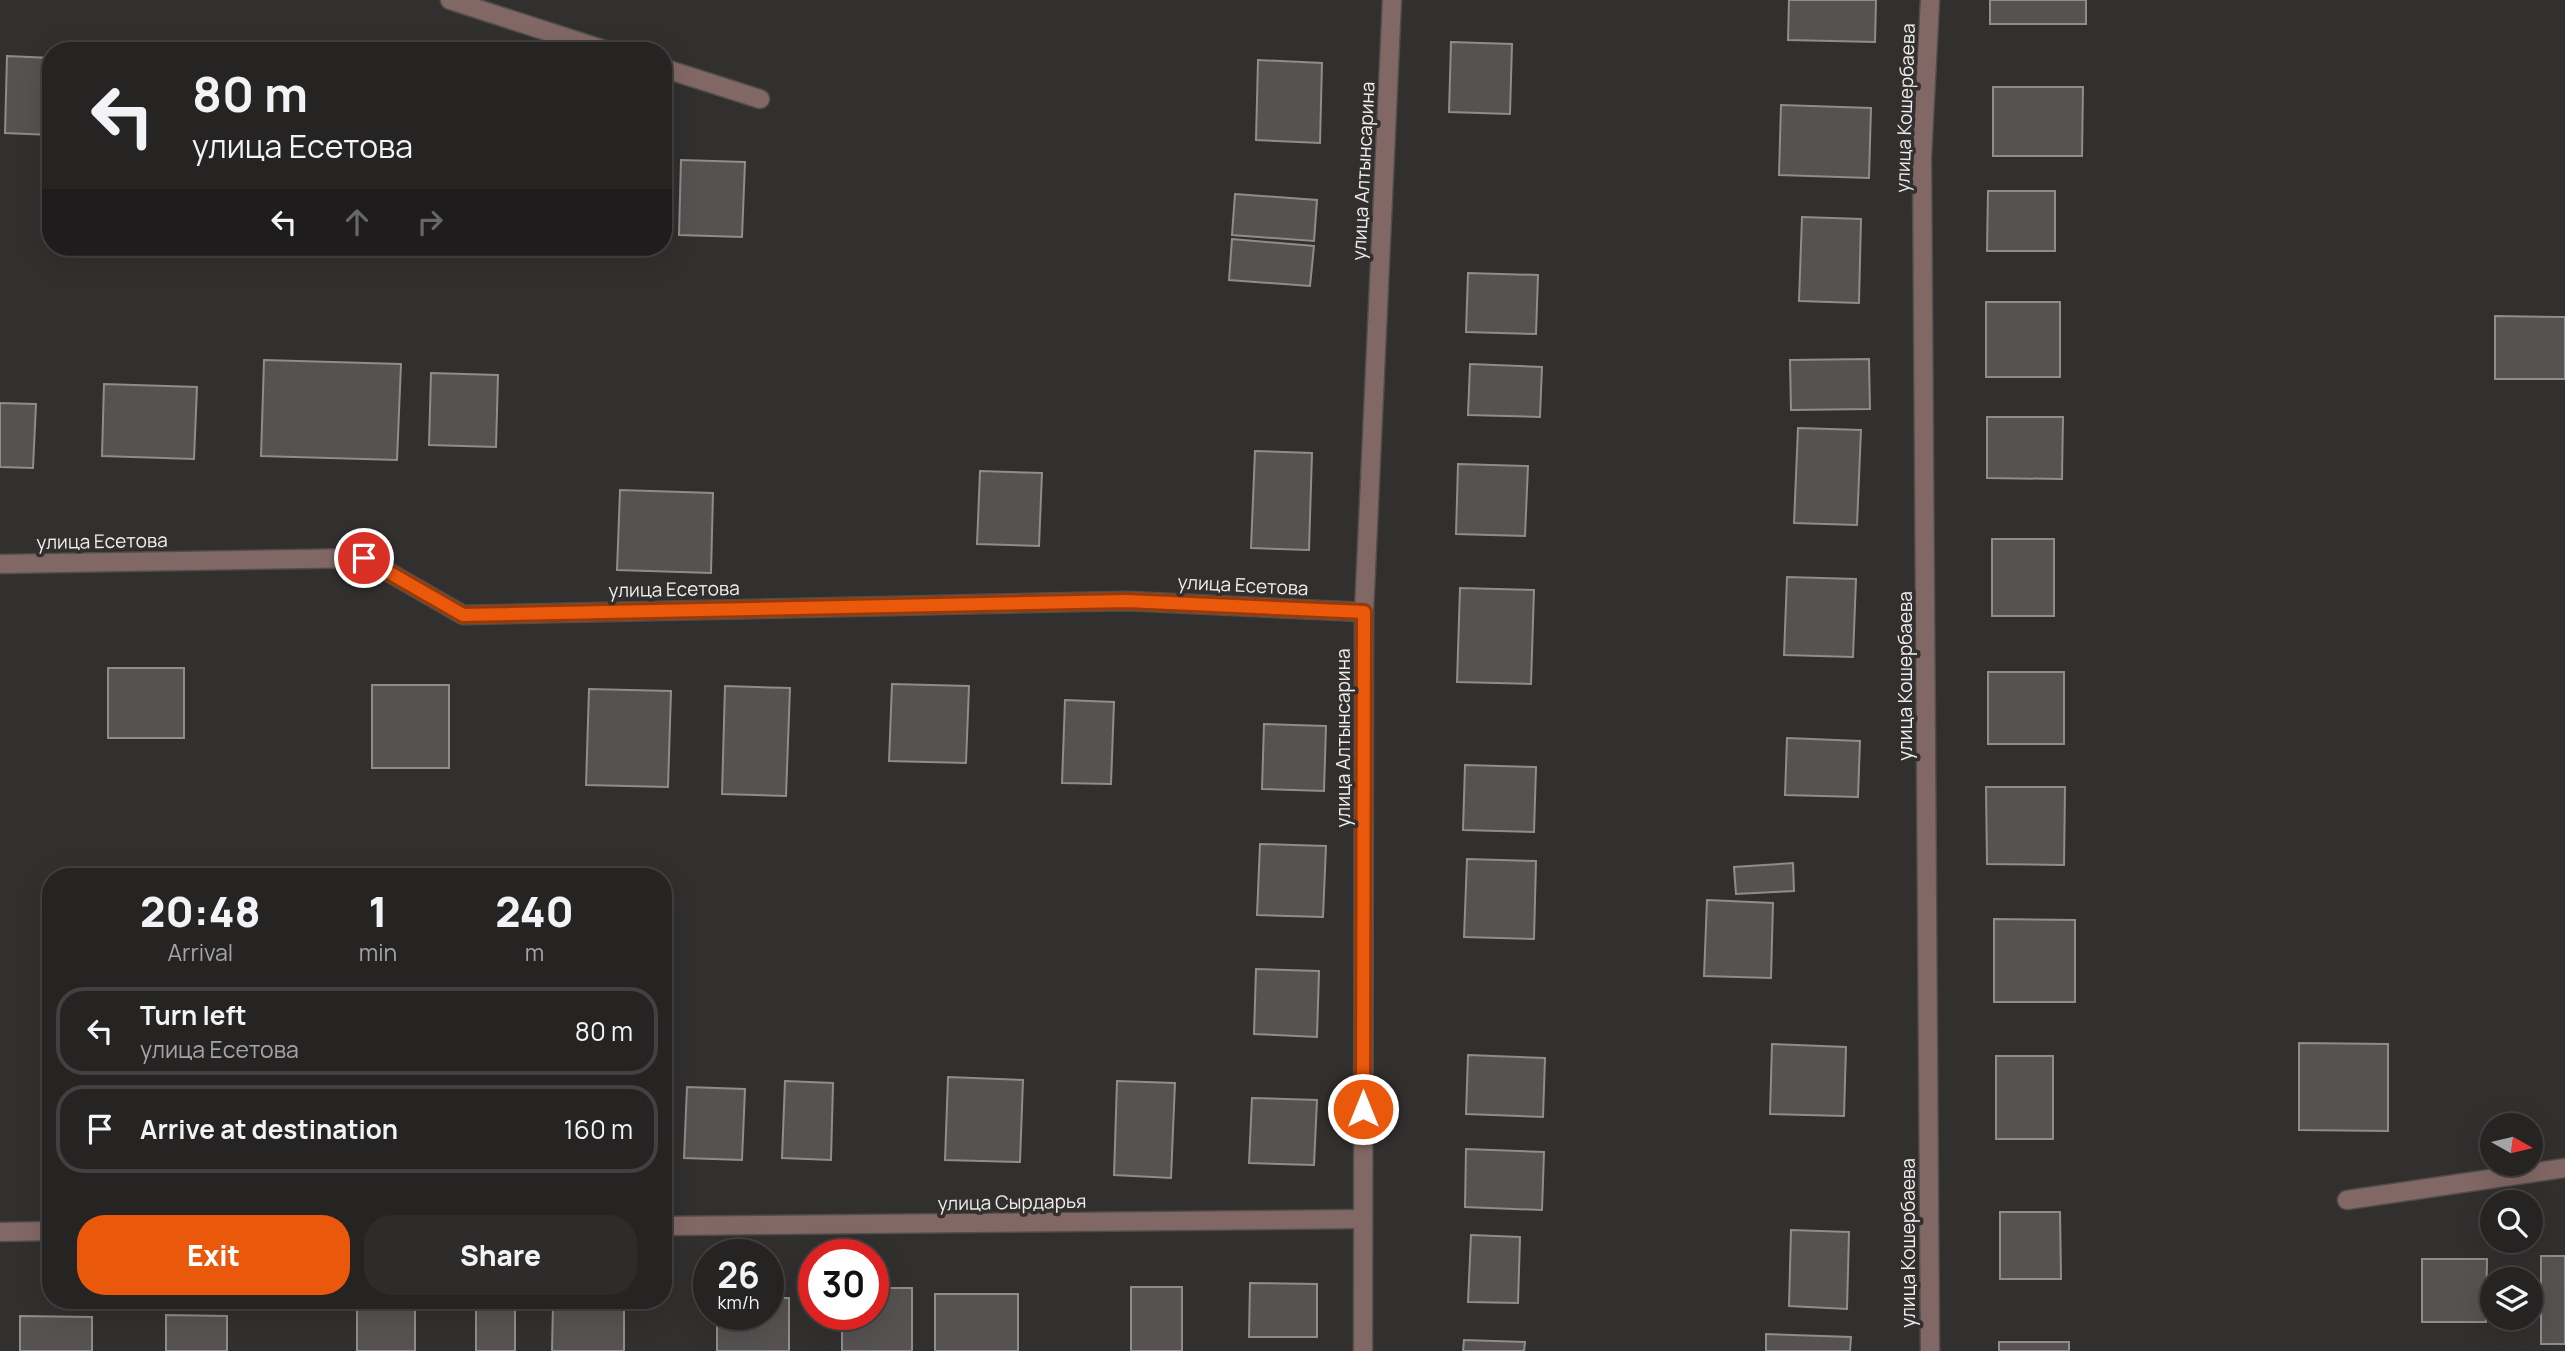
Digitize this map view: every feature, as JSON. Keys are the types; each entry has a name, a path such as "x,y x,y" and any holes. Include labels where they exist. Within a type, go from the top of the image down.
{"street":[{"path":"450,0 580,42"},
{"name":"улица Алтынсарина","path":"1363,1351 1364,612 1392,0"},
{"name":"улица Кошербаева","path":"1930,0 1922,157 1930,1351"},
{"path":"672,71 760,99"},
{"name":"улица Есетова","path":"0,564 364,558 463,615 1127,601 1364,612"},
{"path":"2347,1200 2565,1168"},
{"name":"улица Сырдарья","path":"672,1226 1362,1219"},
{"path":"0,1232 42,1231"}],"building":[{"path":"1789,0 1876,0 1875,42 1788,40"},
{"path":"1990,0 2086,0 2086,24 1990,24"},
{"path":"1451,42 1512,44 1510,114 1449,112"},
{"path":"7,56 42,58 42,135 5,133"},
{"path":"1258,60 1322,63 1320,143 1256,140"},
{"path":"1993,87 2083,87 2082,156 1993,156"},
{"path":"1781,105 1871,108 1869,178 1779,175"},
{"path":"681,160 745,162 742,237 679,235"},
{"path":"1988,191 2055,191 2055,251 1987,251"},
{"path":"1235,194 1317,200 1314,241 1232,235"},
{"path":"1802,217 1861,219 1859,303 1799,301"},
{"path":"1232,239 1314,246 1310,286 1229,280"},
{"path":"1468,273 1538,275 1536,334 1466,332"},
{"path":"1986,302 2060,302 2060,377 1986,377"},
{"path":"2495,316 2565,317 2565,379 2495,379"},
{"path":"1869,359 1870,409 1791,410 1790,360"},
{"path":"264,360 401,364 397,460 261,456"},
{"path":"1470,364 1542,367 1540,417 1468,415"},
{"path":"431,373 498,375 496,447 429,445"},
{"path":"104,384 197,387 194,459 102,456"},
{"path":"0,403 36,404 33,468 0,467"},
{"path":"1987,417 2063,417 2062,479 1987,478"},
{"path":"1798,428 1861,430 1857,525 1794,523"},
{"path":"1255,451 1312,453 1309,550 1251,548"},
{"path":"1458,464 1528,466 1525,536 1456,534"},
{"path":"980,471 1042,473 1039,546 977,544"},
{"path":"620,490 713,493 711,573 617,570"},
{"path":"1992,539 2054,539 2054,616 1992,616"},
{"path":"1787,577 1856,579 1853,657 1784,655"},
{"path":"1460,588 1534,590 1531,684 1457,682"},
{"path":"108,668 184,668 184,738 108,738"},
{"path":"1988,672 2064,672 2064,744 1988,744"},
{"path":"892,684 969,686 966,763 889,761"},
{"path":"372,685 449,685 449,768 372,768"},
{"path":"725,686 790,688 786,796 722,794"},
{"path":"589,689 671,691 668,787 586,785"},
{"path":"1065,700 1114,702 1111,784 1062,783"},
{"path":"1264,724 1326,726 1324,791 1262,789"},
{"path":"1787,738 1860,741 1858,797 1785,795"},
{"path":"1465,765 1536,767 1534,832 1463,830"},
{"path":"1986,787 2065,787 2064,865 1987,864"},
{"path":"1260,844 1326,846 1323,917 1257,915"},
{"path":"1467,859 1536,861 1534,939 1464,937"},
{"path":"1793,863 1794,891 1736,894 1734,867"},
{"path":"1707,900 1773,903 1771,978 1704,976"},
{"path":"1994,919 2075,920 2075,1002 1994,1002"},
{"path":"1256,969 1319,971 1317,1037 1254,1034"},
{"path":"2299,1043 2388,1044 2388,1131 2299,1130"},
{"path":"1772,1044 1846,1047 1844,1116 1770,1114"},
{"path":"1468,1055 1545,1058 1543,1117 1466,1114"},
{"path":"1996,1056 2053,1056 2053,1139 1996,1139"},
{"path":"948,1077 1023,1080 1020,1162 945,1160"},
{"path":"785,1081 833,1083 831,1160 782,1158"},
{"path":"1117,1081 1175,1083 1171,1178 1114,1175"},
{"path":"687,1087 745,1089 742,1160 684,1158"},
{"path":"1252,1098 1317,1100 1314,1165 1249,1163"},
{"path":"1466,1149 1544,1152 1542,1210 1465,1207"},
{"path":"2000,1212 2060,1212 2061,1279 2000,1279"},
{"path":"1791,1230 1849,1232 1847,1309 1789,1306"},
{"path":"1471,1235 1520,1237 1518,1303 1468,1302"},
{"path":"2541,1256 2565,1256 2565,1344 2541,1344"},
{"path":"2422,1259 2487,1259 2487,1267 2480,1267 2480,1322 2422,1322"},
{"path":"1250,1283 1317,1284 1317,1337 1249,1337"},
{"path":"1131,1287 1182,1287 1182,1351 1131,1351"},
{"path":"889,1288 912,1288 912,1351 842,1351 842,1330 889,1330"},
{"path":"935,1294 1018,1294 1018,1351 935,1351"},
{"path":"784,1298 789,1298 789,1351 717,1351 717,1330 784,1330"},
{"path":"357,1309 415,1309 415,1351 357,1351"},
{"path":"476,1309 515,1309 515,1351 476,1351"},
{"path":"553,1309 624,1309 624,1351 552,1351"},
{"path":"166,1315 227,1316 227,1351 166,1351"},
{"path":"20,1316 92,1317 92,1351 20,1351"},
{"path":"1766,1334 1851,1337 1850,1351 1766,1351"},
{"path":"1464,1340 1525,1342 1524,1351 1463,1351"},
{"path":"1999,1342 2069,1342 2069,1351 1999,1351"}],"route":[{"path":"364,558 463,615 1127,601 1364,612 1363,1109"}]}
